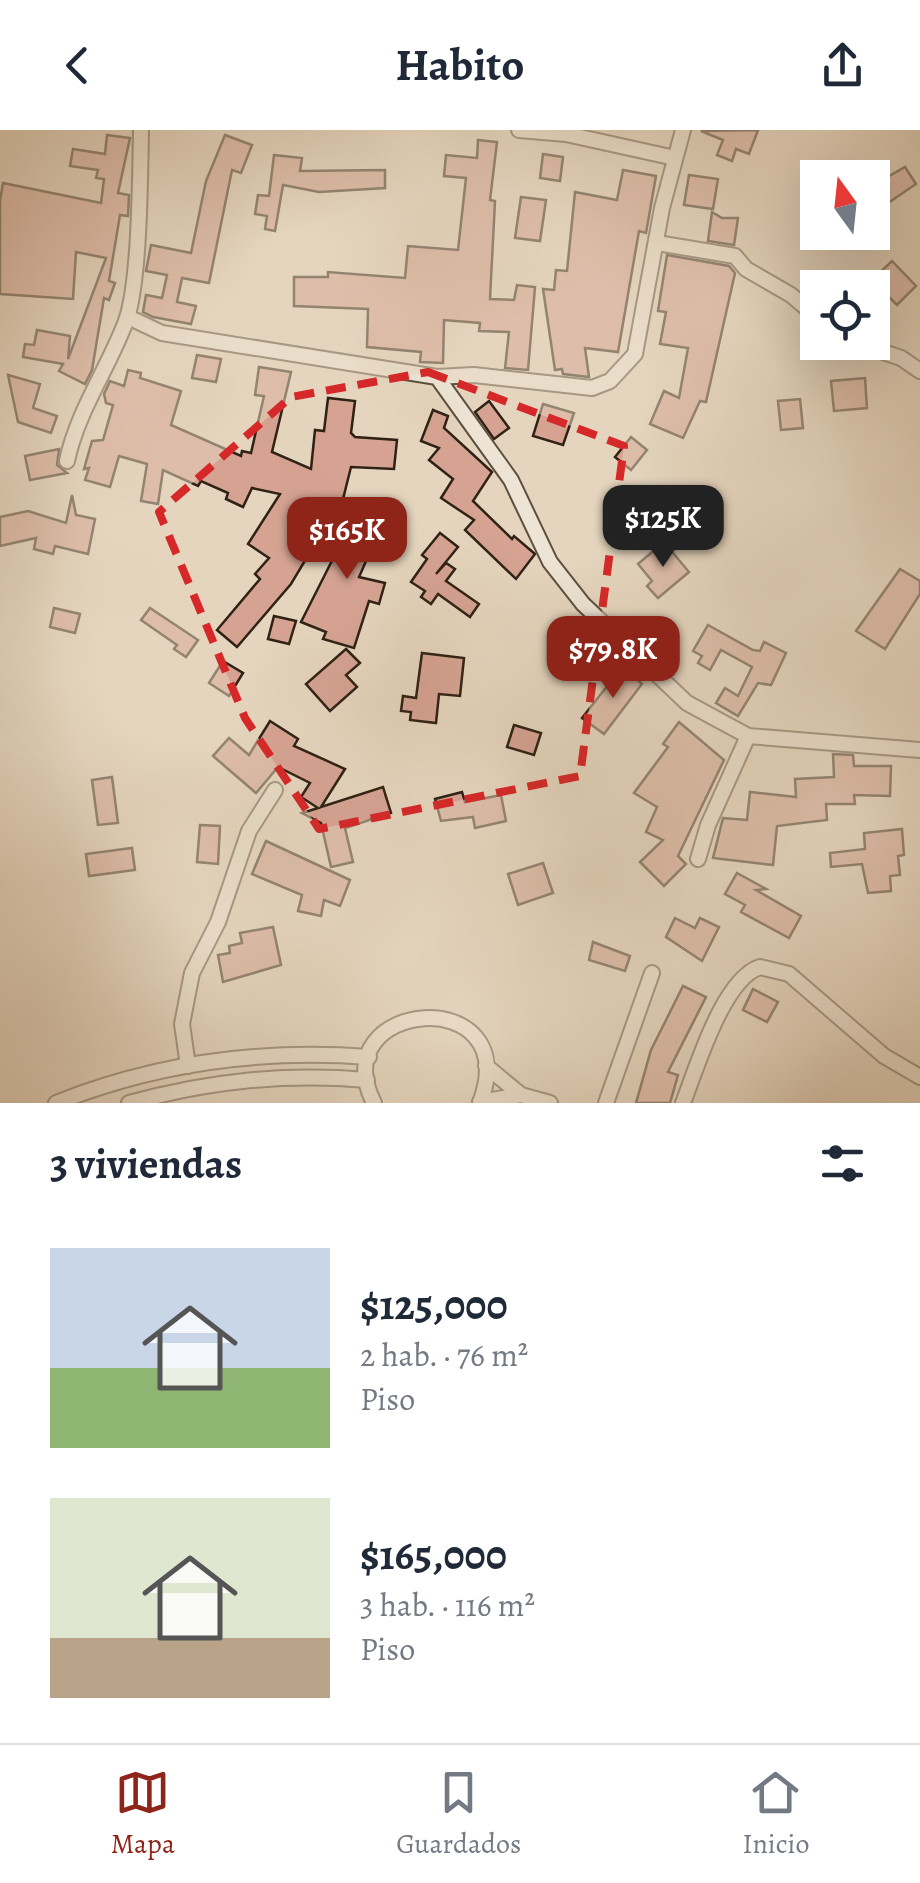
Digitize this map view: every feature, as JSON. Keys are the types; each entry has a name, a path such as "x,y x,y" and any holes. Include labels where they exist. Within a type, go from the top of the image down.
{"street":[{"path":"66,462 72,434 106,374 128,316 141,130"},
{"path":"519,130 567,132 674,158"},
{"path":"128,316 162,334 437,377 474,375 574,390 610,381 636,354 656,242 683,130"},
{"path":"656,242 735,256 746,270 800,303"},
{"path":"890,354 920,370"},
{"path":"437,377 512,480 550,562 583,604 687,704 748,736 920,750"},
{"path":"698,859 708,824 748,736"},
{"path":"188,1066 182,1024 192,973 218,922 250,831 274,790"},
{"path":"683,1103 702,1050 739,978 760,967 789,974 884,1056 920,1077"},
{"path":"606,1103 652,973"},
{"path":"374,1103 367,1080 369,1057 378,1039 393,1025 432,1015 468,1031 486,1066 521,1095 550,1103"},
{"path":"56,1103 188,1066 257,1055 314,1052 369,1057"},
{"path":"486,1066 480,1102 521,1095"},
{"path":"128,1103 240,1078 314,1075 367,1080"}],"highlighted area":[{"path":"428,372 624,446 598,615 580,776 319,829 245,718 159,512 291,397"}],"building":[{"path":"758,130 749,154 736,149 732,161 717,155 723,140 701,131"},
{"path":"107,135 130,138 118,193 129,195 128,216 120,215 109,281 115,283 109,300 104,298 92,370 85,384 59,371 63,364 23,357 25,344 34,345 37,330 70,336 68,359 106,258 76,252 73,299 0,294 0,201 3,183 101,203 104,179 96,178 98,170 70,166 73,149 105,154"},
{"path":"225,135 252,145 241,173 232,170 209,283 182,278 177,302 196,306 191,324 153,317 143,312 146,295 162,298 167,275 146,271 151,245 191,253 206,181"},
{"path":"478,140 497,142 490,200 495,201 490,299 514,300 517,285 535,287 528,370 505,368 509,332 479,331 480,323 444,320 443,363 420,362 421,352 367,347 368,309 294,306 294,277 328,277 328,272 405,278 408,246 458,250 466,178 444,176 446,155 477,158"},
{"path":"543,154 563,157 560,181 540,178"},
{"path":"274,155 302,158 300,171 385,170 385,188 319,192 283,185 275,231 265,229 267,216 255,214 258,195 269,196"},
{"path":"905,167 916,184 890,202 890,176"},
{"path":"623,170 656,176 646,233 639,231 618,352 585,348 589,377 563,374 562,369 555,370 543,289 554,290 556,270 567,271 575,192 617,200"},
{"path":"689,175 718,179 713,209 684,205"},
{"path":"521,197 546,200 540,241 515,238"},
{"path":"712,212 722,218 738,218 734,245 708,241"},
{"path":"667,255 729,266 735,273 706,402 700,401 683,438 650,424 664,391 679,398 688,348 660,344 666,312 658,311"},
{"path":"892,261 916,286 897,305 890,298 890,270 883,270"},
{"path":"197,355 221,359 216,382 192,378"},
{"path":"259,367 291,372 272,452 311,469 315,430 324,431 328,398 355,401 351,433 355,437 397,440 394,469 351,467 343,499 324,530 309,525 296,546 309,554 291,584 237,647 217,630 260,579 255,574 269,558 248,544 280,494 252,488 243,507 226,499 228,493 201,481 198,486 163,470 158,504 141,501 147,464 119,456 110,487 85,480 89,468 84,469 92,441 103,440 113,405 106,403 104,394 110,381 124,386 128,370 141,373 140,378 181,391 171,425 241,456 242,451 251,453 264,396 255,395"},
{"path":"8,375 40,384 33,408 57,416 51,433 18,422"},
{"path":"865,378 867,408 834,411 831,381"},
{"path":"800,399 803,428 781,430 778,401"},
{"path":"489,401 509,428 494,439 475,412"},
{"path":"543,404 574,413 563,445 533,436"},
{"path":"433,410 448,416 444,428 492,472 473,501 512,539 514,536 535,554 516,579 465,530 474,520 441,498 453,479 429,460 439,448 421,441"},
{"path":"631,437 647,450 631,470 615,457"},
{"path":"59,449 57,465 67,473 30,480 25,456"},
{"path":"72,495 76,515 95,519 88,554 55,546 53,554 34,549 36,538 0,546 0,517 28,511 66,523"},
{"path":"352,505 385,518 359,577 385,583 379,604 369,601 354,648 323,639 326,632 301,622 344,537 339,536"},
{"path":"440,533 458,547 436,574 446,563 455,569 446,581 479,604 470,617 438,594 431,604 421,597 425,591 411,582 427,559 422,555"},
{"path":"664,542 689,572 658,598 647,586 652,581 638,564"},
{"path":"900,569 920,581 920,594 885,649 856,631"},
{"path":"54,608 80,614 75,633 50,627"},
{"path":"150,608 198,640 186,657 174,649 177,645 141,620"},
{"path":"274,616 296,621 289,644 268,639"},
{"path":"708,625 753,650 760,651 764,642 786,653 771,685 758,683 738,716 716,703 725,688 738,696 752,667 721,650 710,670 698,663 702,656 693,651"},
{"path":"346,649 360,663 346,675 357,687 330,711 306,684"},
{"path":"422,653 464,658 460,696 439,694 436,723 410,720 411,712 401,711 403,696 416,698"},
{"path":"223,661 243,673 229,696 209,683"},
{"path":"623,666 642,684 604,734 582,718"},
{"path":"270,721 298,739 294,746 345,769 321,807 383,787 391,813 345,828 353,862 331,867 321,823 302,813 318,808 301,797 310,783 278,767 256,793 213,756 229,738 249,755"},
{"path":"679,722 724,760 678,856 686,864 664,886 640,862 663,840 646,832 657,807 634,793 668,747 663,744"},
{"path":"514,725 541,733 534,755 507,747"},
{"path":"833,754 853,755 854,766 891,766 890,796 854,795 855,804 826,804 827,820 777,826 773,865 713,858 723,818 747,820 750,792 796,797 795,779 834,777"},
{"path":"112,777 118,823 98,825 92,780"},
{"path":"462,792 465,802 501,795 506,821 475,828 473,817 441,821 435,799"},
{"path":"200,825 220,826 218,864 197,862"},
{"path":"902,829 904,855 898,856 900,875 890,876 891,891 868,893 862,864 831,867 830,853 865,849 864,833"},
{"path":"266,841 350,880 340,906 324,900 321,916 298,911 302,895 252,874"},
{"path":"132,848 135,870 89,876 86,854"},
{"path":"543,863 553,893 518,905 508,874"},
{"path":"737,873 766,889 756,890 801,916 789,938 741,912 745,905 725,894"},
{"path":"675,918 695,928 700,918 719,927 702,961 666,937"},
{"path":"273,927 281,965 223,982 218,955 230,953 229,946 242,943 240,933"},
{"path":"593,942 630,956 625,971 589,960"},
{"path":"683,986 706,997 668,1072 678,1075 670,1103 636,1103 651,1050"},
{"path":"753,989 778,1002 767,1022 743,1010"}]}
